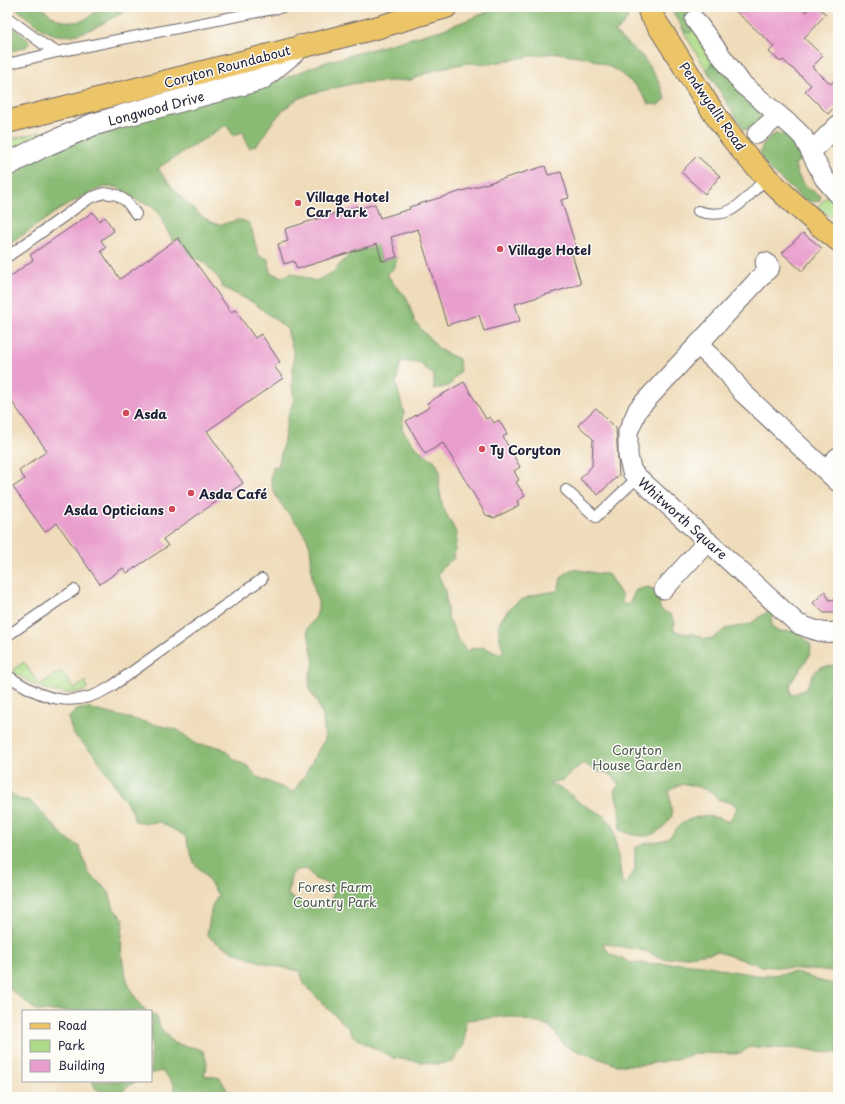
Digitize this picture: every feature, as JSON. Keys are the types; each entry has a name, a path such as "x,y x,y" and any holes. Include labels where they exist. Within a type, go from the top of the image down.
{"main road":[{"name":"Coryton Roundabout","path":"7,122 379,27 446,7"},
{"name":"Pendwyallt Road","path":"646,9 720,121 739,146 766,178 800,210 838,240"}],"street":[{"path":"696,20 742,84 803,137 824,178 838,194"},
{"name":"Longwood Drive","path":"7,165 41,147 92,125 261,79 301,46"},
{"path":"757,134 779,115"},
{"path":"811,152 838,125"},
{"name":"Whitworth Square","path":"765,262 770,267 638,409 628,432 628,456 632,472 798,624 816,631 834,633 838,631"},
{"path":"698,345 727,372 742,392 834,470"},
{"path":"664,589 708,541"}],"lane":[{"path":"7,64 57,52 283,7"},
{"path":"7,17 43,44 57,52"},
{"path":"698,211 708,214 730,212 766,178"},
{"path":"7,257 90,198 104,194 117,195 126,201 136,214"},
{"path":"566,490 596,517 638,477"},
{"path":"7,675 38,694 52,698 64,700 91,697 100,694 262,579"},
{"path":"7,636 74,590"}],"green space":[{"path":"14,7 39,7 59,19 78,22 89,17 98,7 134,7 91,29 68,36 57,35 46,31"},
{"path":"501,7 623,7 626,10 628,19 615,33 643,57 657,78 666,99 658,105 649,104 637,87 619,72 604,64 585,57 559,53 536,55 489,64 468,63 429,72 411,80 356,83 313,93 297,99 283,110 271,124 257,145 249,148 243,132 233,135 226,125 158,168 185,201 211,222 221,224 240,220 249,223 258,255 268,259 270,273 283,277 291,273 316,281 333,272 352,252 370,247 366,231 373,229 382,261 397,257 395,267 387,274 395,286 406,296 415,322 440,350 459,359 460,371 449,386 434,389 434,375 419,363 401,361 396,383 404,413 402,429 415,447 435,461 440,471 439,487 443,508 457,534 454,558 443,567 438,574 445,590 448,617 457,638 468,653 470,649 484,647 496,653 504,653 499,629 500,622 510,608 528,597 558,591 561,578 568,571 574,569 608,574 622,596 622,604 625,605 630,602 636,590 648,587 659,592 663,599 659,606 662,611 670,614 675,623 673,630 681,633 694,634 704,639 714,638 725,629 750,624 768,611 774,615 771,618 772,627 779,632 797,632 801,634 811,645 810,655 790,684 791,695 806,689 813,674 820,667 838,665 838,972 762,966 718,952 665,959 645,951 602,943 610,954 632,963 680,963 711,966 725,970 764,976 794,972 816,980 838,985 838,1053 819,1052 806,1049 749,1047 740,1054 696,1053 682,1058 643,1065 617,1065 565,1046 550,1026 508,1016 466,1020 464,1045 453,1062 436,1064 394,1058 352,1035 347,1026 304,984 300,971 254,960 236,953 218,944 207,934 212,906 218,895 205,875 194,863 185,836 160,822 146,823 135,821 132,811 95,755 73,734 68,718 76,710 86,708 178,730 197,745 222,748 234,759 249,767 255,776 293,792 305,775 325,740 323,717 317,702 310,691 309,676 314,663 307,629 316,615 318,605 312,578 310,545 304,533 277,498 273,490 271,479 273,466 278,467 288,416 294,399 292,385 294,354 287,329 254,303 222,287 219,279 203,261 192,257 179,239 174,241 163,224 161,216 149,204 140,202 117,187 104,187 87,194 57,211 7,246 7,174 72,141 108,133 139,120 287,77 326,62 441,30","holes":["583,763 597,771 607,773 614,777 619,785 614,790 619,807 620,830 629,833 643,836 655,833 661,829 672,816 669,792 678,785 687,784 708,790 714,793 717,799 733,803 737,808 729,822 723,819 703,816 697,817 690,819 679,826 668,838 661,841 646,843 635,848 635,870 623,887 613,825 603,815 580,803 566,791 548,783 563,780","307,869 315,879 326,883 333,891 331,907 308,906 288,895 291,876 296,870"]},
{"path":"670,7 690,7 693,29 690,33 685,32"},
{"path":"7,23 27,39 30,43 26,47 7,52"},
{"path":"680,23 685,32 693,29 719,64 708,69 713,81 685,34"},
{"path":"711,64 719,64 765,114 765,122 752,129 743,129 711,77 708,69"},
{"path":"40,132 43,140 7,157 7,140"},
{"path":"777,133 790,136 806,155 795,164 796,170 803,183 821,196 819,201 813,202 804,200 766,166 760,153 763,144"},
{"path":"829,194 838,203 838,223 817,207"},
{"path":"24,662 39,685 61,671 74,689 86,681 87,688 83,692 73,693 49,691 29,682 15,673 14,669"},
{"path":"7,790 18,799 30,801 68,840 80,847 88,872 109,892 114,909 124,919 122,929 122,959 124,969 130,988 135,997 146,1010 36,1010 10,989 7,984"},
{"path":"152,1014 157,1017 160,1027 173,1043 203,1051 207,1062 204,1075 220,1078 231,1097 172,1097 175,1088 171,1080 161,1071 152,1074"},
{"path":"92,1082 135,1082 127,1087 120,1095 109,1094 96,1089"}],"building":[{"path":"731,7 800,7 806,12 810,7 817,7 826,14 804,38 823,56 812,67 831,84 838,76 838,103 828,114 805,91 811,85 783,60 781,62 769,52 774,46"},
{"path":"697,156 720,176 705,194 681,172"},
{"name":"Village Hotel","path":"545,166 548,175 561,172 569,198 561,200 578,252 572,254 581,284 515,304 520,321 484,331 479,315 447,325 418,229 391,237 397,257 382,261 377,244 297,269 294,261 284,264 278,244 288,241 285,229 358,206 359,209 375,204 380,218 410,209 409,207"},
{"name":"Asda","path":"93,212 99,221 105,217 114,231 101,240 106,248 101,251 120,279 178,238 231,312 235,310 255,338 261,334 280,362 274,366 283,378 207,431 243,483 163,539 168,546 127,573 123,568 100,584 57,523 45,532 13,487 25,479 19,471 47,451 7,395 7,279 33,260 30,255"},
{"path":"803,233 822,248 802,271 782,253"},
{"path":"464,382 486,419 490,417 494,423 499,420 507,434 503,437 520,467 514,471 519,480 516,482 525,496 517,501 519,505 494,518 486,515 443,443 425,454 406,421 430,407 427,403"},
{"path":"596,408 616,428 619,475 598,495 580,479 592,466 593,439 578,425"},
{"path":"825,591 829,600 838,599 838,613 824,613 813,603"}],"place":[{"name":"Village Hotel Car Park","path":"298,203"},
{"name":"Village Hotel","path":"500,249"},
{"name":"Asda","path":"126,413"},
{"name":"Ty Coryton","path":"482,449"},
{"name":"Asda Café","path":"191,493"},
{"name":"Asda Opticians","path":"172,509"}],"park label":[{"name":"Coryton House Garden","path":"637,756"},
{"name":"Forest Farm Country Park","path":"335,894"}]}
